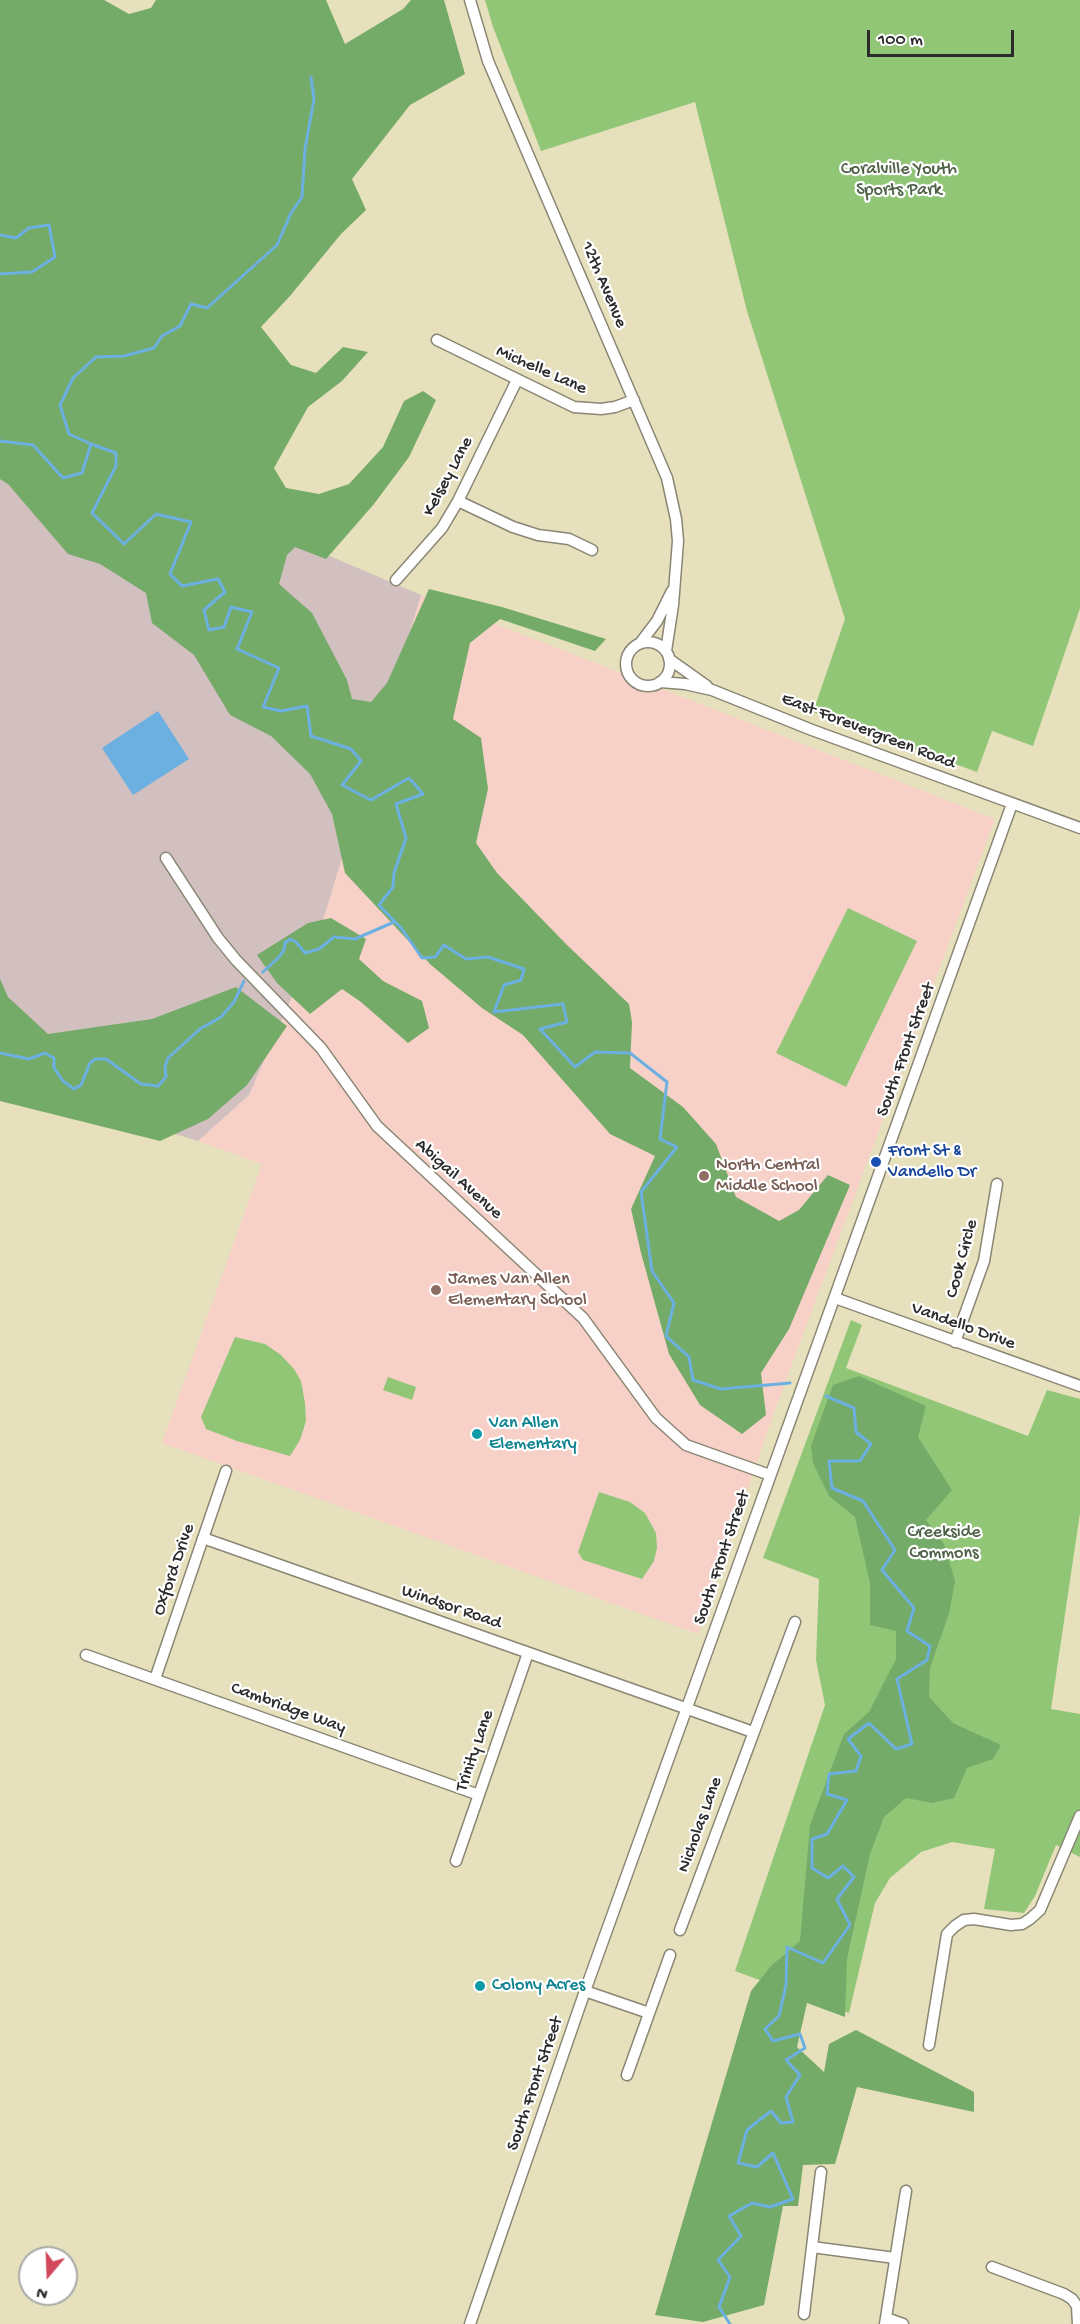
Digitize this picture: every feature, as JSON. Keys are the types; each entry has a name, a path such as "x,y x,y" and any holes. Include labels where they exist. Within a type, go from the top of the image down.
{"street":[{"name":"12th Avenue","path":"470,0 488,61 667,478 678,541 668,655"},
{"name":"Michelle Lane","path":"437,340 574,407 589,410 615,407 634,400"},
{"name":"Kelsey Lane","path":"396,580 442,528 458,501 517,380"},
{"path":"458,501 513,527 537,535 569,539 592,550"},
{"name":"12th Avenue","path":"641,642 657,621 674,588"},
{"path":"641,642 654,643 668,655 668,672 660,682 647,686 639,684 629,676 626,659 632,648 641,642"},
{"name":"East Forevergreen Road","path":"668,655 712,690"},
{"name":"East Forevergreen Road","path":"660,682 685,684 712,690 812,730 1080,828"},
{"name":"South Front Street","path":"470,2324 585,1991 1012,804"},
{"name":"Abigail Avenue","path":"166,858 218,938 248,973 321,1048 377,1126 584,1318 656,1418 686,1445 770,1475"},
{"name":"Cook Circle","path":"956,1342 984,1261 997,1184"},
{"name":"Vandello Drive","path":"835,1298 1080,1386"},
{"name":"Oxford Drive","path":"155,1679 226,1471"},
{"name":"Windsor Road","path":"203,1538 688,1709"},
{"name":"Nicholas Lane","path":"680,1930 795,1622"},
{"name":"Trinity Lane","path":"456,1861 528,1653"},
{"name":"Cambridge Way","path":"86,1655 478,1795"},
{"path":"688,1709 753,1732"},
{"path":"929,2045 947,1934 964,1920 974,1919 1011,1925 1022,1924 1030,1919 1040,1910 1080,1816"},
{"path":"627,2075 670,1955"},
{"path":"585,1991 649,2013"},
{"path":"804,2314 821,2172"},
{"path":"903,2324 885,2321 906,2191"},
{"path":"812,2247 895,2258"},
{"path":"992,2267 1065,2294 1077,2306 1078,2324"}],"shaded area":[{"path":"0,426 98,457 421,595 318,937 249,1095 198,1141 0,1081"},
{"path":"421,595 995,819 773,1415 698,1634 162,1443 262,1164 198,1141 249,1095 318,937"}],"green space":[{"path":"0,0 104,0 129,14 151,8 156,0 326,0 345,44 403,9 411,0 444,0 465,74 410,105 352,179 366,210 341,234 261,327 291,365 316,373 343,347 368,352 342,381 308,407 274,468 286,488 319,494 349,484 383,447 404,401 423,391 436,400 409,457 374,504 326,559 295,547 287,555 279,584 312,613 347,680 352,699 371,702 387,683 429,589 502,607 606,639 595,651 500,619 470,643 453,719 481,738 488,789 476,843 497,873 629,1004 632,1022 630,1068 683,1107 716,1144 736,1197 779,1221 799,1210 828,1175 850,1185 789,1329 761,1373 766,1415 742,1434 700,1405 669,1354 631,1209 655,1156 610,1134 523,1035 482,1008 430,964 345,873 332,814 310,774 271,736 230,715 194,655 152,623 146,593 100,564 68,554 8,484 0,479"},
{"name":"Coralville Youth Sports Park","path":"485,0 1080,0 1080,608 1033,746 992,731 977,772 813,712 845,619 747,311 695,102 541,151 493,27"},
{"path":"848,908 917,941 846,1087 776,1053"},
{"path":"331,918 366,939 359,959 383,981 422,1001 429,1028 408,1043 361,1002 342,989 310,1014 277,983 257,955 308,923"},
{"path":"0,979 8,997 48,1034 152,1019 236,987 287,1026 247,1085 208,1119 160,1141 0,1101"},
{"name":"Creekside Commons","path":"851,1320 862,1325 846,1368 1028,1436 1047,1390 1080,1399 1080,1513 1051,1709 1080,1714 1080,1857 1056,1845 1035,1896 1024,1913 984,1909 995,1849 952,1842 921,1852 890,1878 875,1903 849,2013 735,1971 825,1705 816,1660 819,1579 763,1558"},
{"path":"235,1337 265,1344 281,1355 301,1381 306,1421 300,1440 290,1456 237,1441 206,1429 201,1417"},
{"path":"859,1376 926,1406 918,1437 952,1490 926,1520 944,1544 955,1581 949,1613 930,1668 929,1697 953,1723 1001,1745 993,1759 967,1768 954,1798 932,1803 906,1798 884,1817 870,1854 847,1959 845,2017 807,2003 797,2047 824,2072 829,2044 856,2030 974,2092 974,2112 857,2087 835,2164 803,2165 798,2206 783,2206 764,2305 703,2322 655,2315 751,1991 771,1966 800,1941 810,1825 844,1734 869,1712 896,1659 896,1631 870,1625 870,1583 855,1517 829,1496 813,1463 811,1446 833,1385"},
{"path":"388,1377 416,1387 412,1400 383,1390"},
{"path":"599,1492 630,1502 645,1513 656,1533 657,1548 654,1561 642,1579 583,1560 578,1552"}],"water":[{"path":"158,711 189,759 133,795 102,748"}],"waterway":[{"path":"91,444 69,434 60,405 73,378 96,357 124,356 154,348 162,336 180,326 191,304 207,308 277,245 291,213 302,197 305,149 314,99 311,77"},
{"path":"0,235 16,238 29,228 49,225 55,257 32,272 0,274"},
{"path":"0,441 33,445 63,478 82,473 91,444 116,453 116,466 92,513 124,544 156,514 191,522 170,574 182,586 218,579 225,592 204,610 209,630 224,627 231,607 252,612 237,649 279,668 263,707 281,711 307,706 311,736 351,749 361,761 342,785 371,800 409,778 423,794 396,804 406,838 394,873 393,887 379,905 402,929 422,958 435,957 444,945 466,959 488,957 524,969 521,980 504,985 494,1012 563,1004 567,1022 540,1029 575,1067 595,1052 630,1053 667,1082 660,1139 677,1147 641,1192 652,1271 674,1303 666,1336 689,1357 693,1380 721,1389 790,1383"},
{"path":"263,972 279,957 284,950 285,943 290,939 296,942 305,953 319,949 334,937 355,939 394,922"},
{"path":"0,1053 29,1059 45,1053 54,1058 54,1068 63,1081 74,1089 81,1085 90,1063 95,1059 106,1059 141,1084 158,1086 166,1077 165,1067 168,1058 200,1029 221,1017 234,1002 244,981"},
{"path":"730,2324 719,2307 730,2277 718,2260 741,2236 729,2216 752,2203 770,2207 793,2199 773,2153 757,2167 738,2163 747,2130 771,2111 781,2123 793,2122 786,2097 800,2075 786,2060 805,2048 800,2034 773,2041 765,2029 779,2016 786,1985 787,1947 823,1963 850,1925 837,1899 854,1877 843,1866 828,1878 812,1868 812,1839 827,1834 847,1800 827,1794 829,1774 856,1771 861,1756 848,1739 869,1723 896,1749 912,1744 897,1679 927,1660 930,1646 907,1631 914,1608 882,1570 895,1550 863,1501 832,1488 829,1461 860,1461 871,1444 856,1432 854,1408 826,1396"}],"place":[{"name":"Front St & Vandello Dr","path":"876,1162"},
{"name":"North Central Middle School","path":"704,1176"},
{"name":"James Van Allen Elementary School","path":"436,1290"},
{"name":"Van Allen Elementary","path":"477,1434"},
{"name":"Colony Acres","path":"480,1986"}]}
